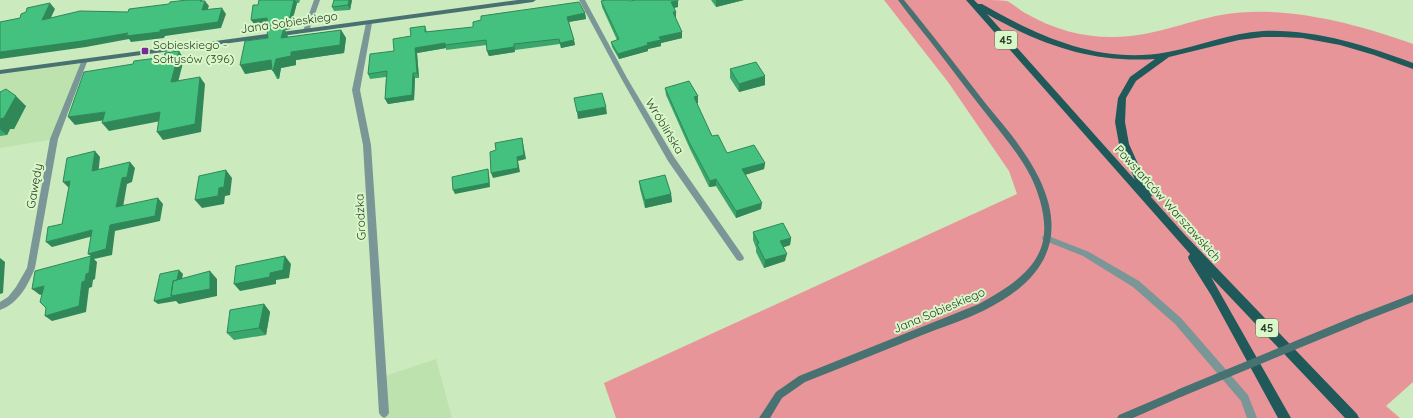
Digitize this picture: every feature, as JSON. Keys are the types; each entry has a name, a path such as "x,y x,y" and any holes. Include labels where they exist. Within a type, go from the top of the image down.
{"main road":[{"path":"971,1 1022,30 1058,46 1098,55 1167,55 1244,36 1282,34 1348,44 1413,66"},
{"name":"Powstańców Warszawskich","path":"971,1 1181,238 1353,418"},
{"path":"1152,205 1124,144 1120,116 1122,98 1133,79 1167,55"},
{"path":"1181,238 1215,292 1285,418"}],"street":[{"path":"306,32 316,0"},
{"name":"Jana Sobieskiego","path":"0,72 84,62 533,0"},
{"name":"Wróblińska","path":"582,0 624,78 671,159 740,258"},
{"name":"Jana Sobieskiego","path":"764,418 780,395 802,379 982,307 999,297 1013,288 1032,271 1045,246 1046,212 1044,200 1031,170 991,115 901,0"},
{"name":"Grodzka","path":"369,23 356,90 367,145 384,413"},
{"name":"Gawędy","path":"0,306 6,304 24,285 31,268 54,139 84,62"},
{"path":"1046,238 1086,254 1141,288 1178,321 1245,398 1252,418"},
{"path":"1122,418 1413,298"}],"shaded area":[{"path":"884,0 1007,1 1024,13 1057,28 1079,34 1100,37 1125,37 1139,35 1221,15 1244,12 1269,12 1293,14 1343,23 1391,36 1413,44 1413,382 1386,406 1400,418 616,418 604,383 1017,194 1009,171 948,82"},
{"path":"84,62 54,139 0,148 0,72"},
{"path":"436,359 452,418 384,418 382,377"}],"building":[{"path":"187,0 205,1 202,10 222,8 218,22 160,30 160,32 126,36 128,33 0,52 0,22 20,18 21,14 26,12 27,8 50,3 42,20 80,11 128,12 129,9"},
{"path":"259,0 294,0 288,25 268,28 267,18 251,20 253,5 258,5"},
{"path":"334,0 349,0 348,5 332,7"},
{"path":"678,0 671,2 676,12 673,12 682,32 659,37 661,40 647,43 648,45 618,54 611,42 619,39 601,1"},
{"path":"579,2 585,13 567,17 574,40 560,43 559,39 514,44 514,47 487,51 486,40 445,45 445,43 415,48 417,73 413,73 412,95 385,99 387,71 368,74 370,54 394,51 393,39 411,36 410,28 425,26 425,32 473,27 473,22 481,20 481,16"},
{"path":"284,28 281,38 341,30 340,45 291,52 291,56 276,59 273,71 271,60 240,65 245,41 268,38 267,30"},
{"path":"179,51 171,82 200,77 195,124 157,132 160,112 102,123 105,112 68,117 84,72 133,64 134,61 164,57 165,53"},
{"path":"756,62 765,76 739,84 730,69"},
{"path":"689,81 698,96 694,97 712,136 718,135 727,153 754,145 765,163 742,169 762,203 736,211 716,179 710,181 689,142 665,88"},
{"path":"6,89 16,96 4,118 0,119 0,92"},
{"path":"602,93 606,107 577,112 574,98"},
{"path":"522,138 524,155 517,157 518,168 491,173 490,152 496,150 495,143"},
{"path":"95,151 92,171 130,162 127,177 122,178 116,207 158,198 155,216 110,225 106,249 88,254 92,230 46,242 48,227 62,224 70,181 63,182 67,158"},
{"path":"488,169 489,183 453,190 452,177"},
{"path":"226,170 224,187 219,188 218,196 195,200 199,176"},
{"path":"665,175 671,194 645,200 639,181"},
{"path":"783,223 791,238 780,241 787,254 765,260 753,232"},
{"path":"91,256 89,273 86,274 85,281 82,282 79,306 45,316 46,308 40,302 44,286 32,289 35,271"},
{"path":"285,256 283,270 270,273 270,277 234,284 236,266"},
{"path":"179,270 177,280 173,281 172,297 154,301 160,274"},
{"path":"210,271 210,289 171,296 173,281"},
{"path":"264,304 259,328 227,333 230,310"}],"place":[{"name":"Sobieskiego - Sołtysów (396)","path":"145,51"}]}
